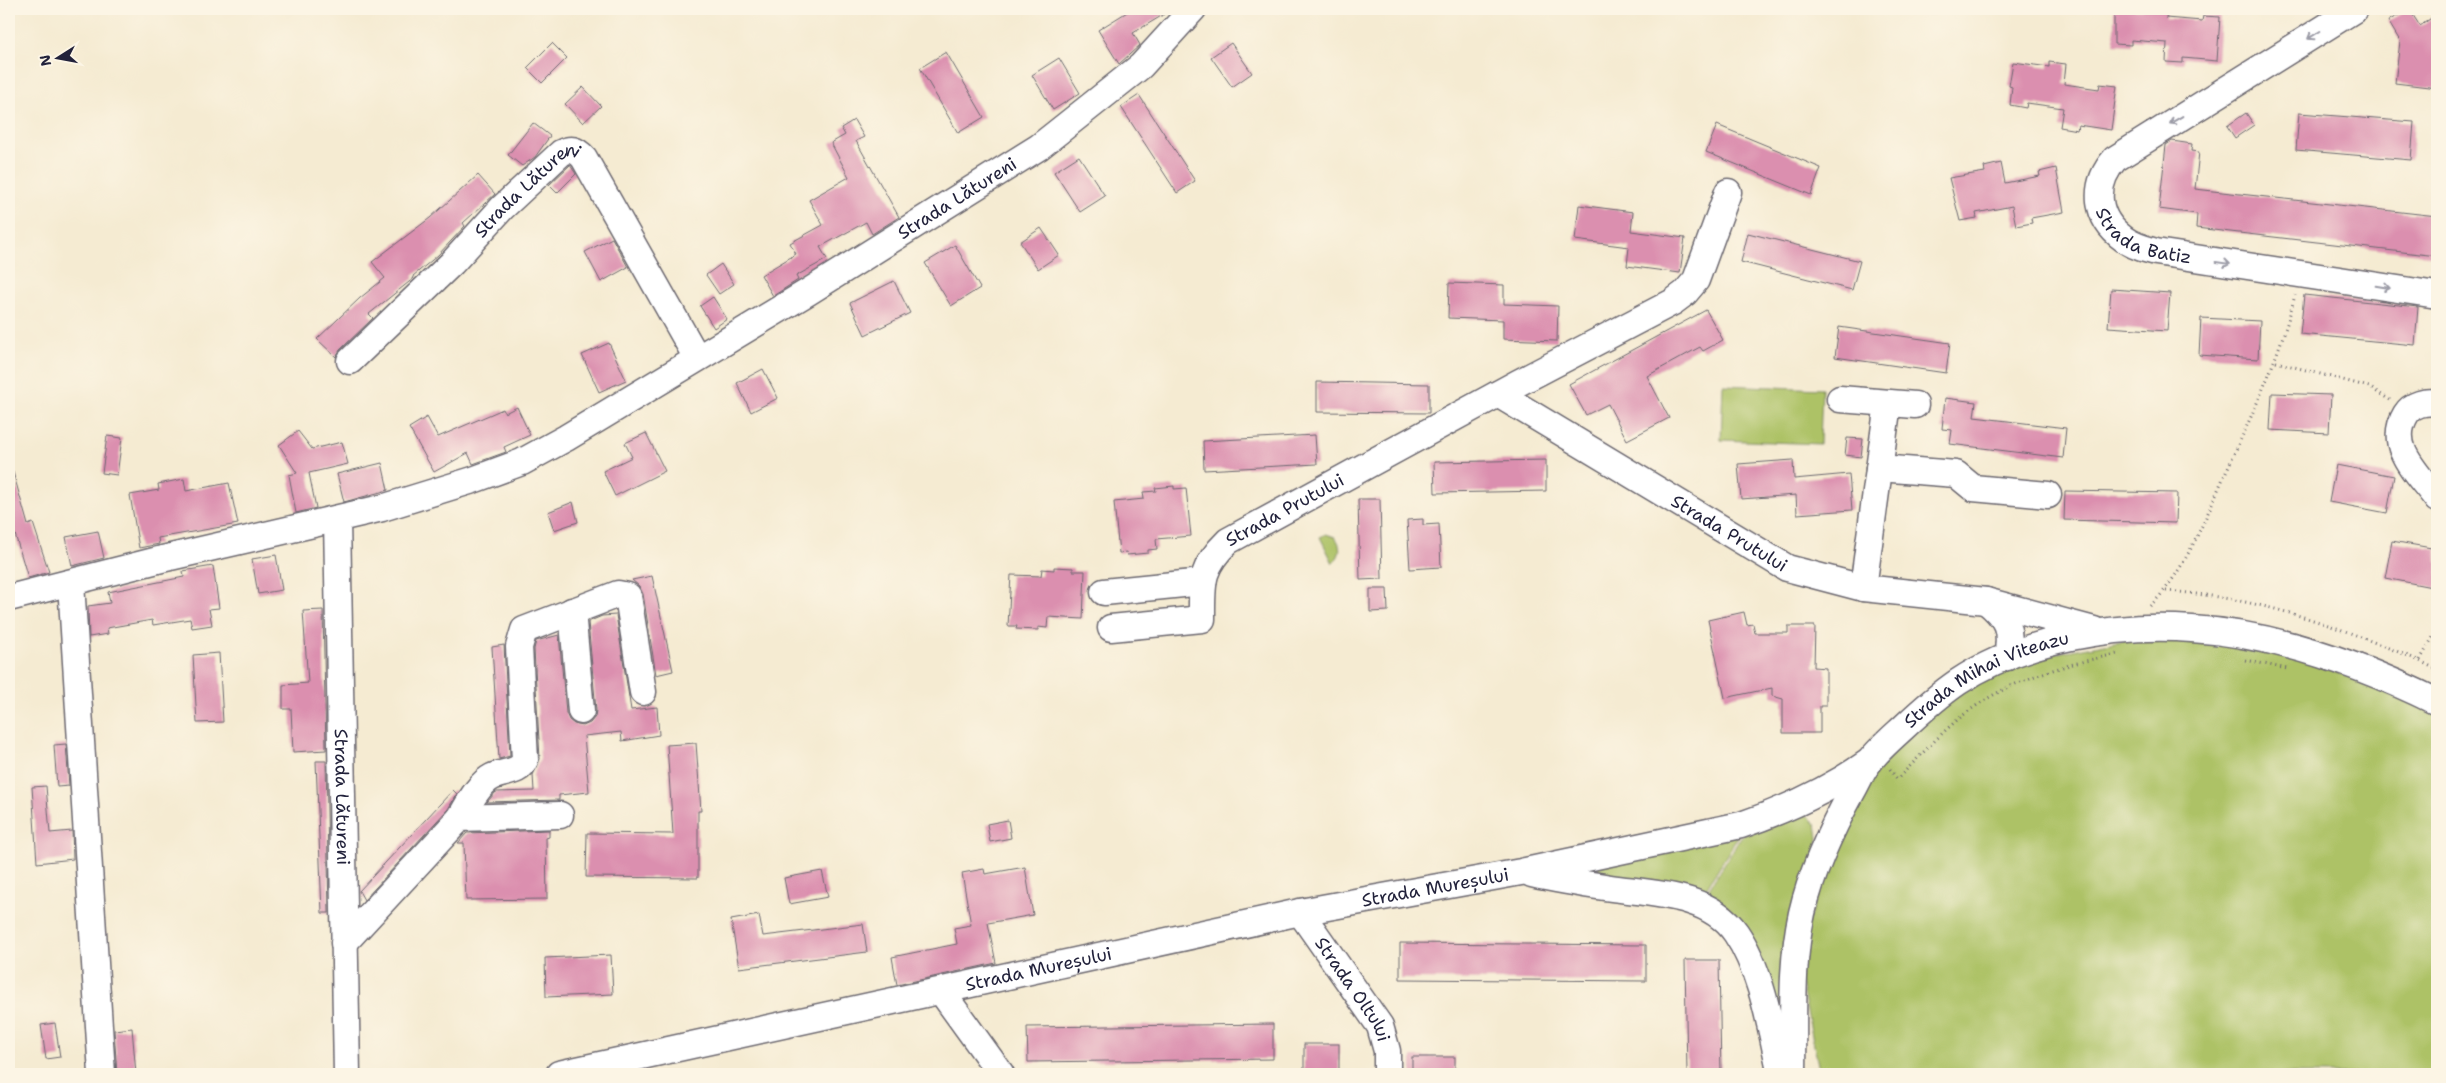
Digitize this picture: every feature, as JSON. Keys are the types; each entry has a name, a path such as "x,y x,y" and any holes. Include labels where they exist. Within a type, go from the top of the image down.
{"street":[{"name":"Strada Lătureni","path":"9,598 162,558 337,519 422,497 522,462 566,438 808,292 1039,147 1141,66 1193,9"},
{"name":"Strada Batiz","path":"2355,9 2126,150 2106,170 2101,181 2099,192 2101,207 2115,232 2125,240 2156,252 2437,295"},
{"name":"Strada Lătureni","path":"350,361 452,263 502,208 561,153 568,149 577,150 584,158 697,358"},
{"name":"Strada Prutului","path":"1111,628 1202,620 1203,582 1206,567 1228,541 1498,394 1659,311 1686,293 1696,280 1728,192"},
{"name":"Strada Prutului","path":"1498,394 1773,561 1801,573 1864,588 1986,601 2113,631"},
{"path":"1840,399 1915,405"},
{"path":"1864,588 1888,403"},
{"path":"2437,404 2418,404 2408,411 2402,420 2398,437 2401,450 2437,499"},
{"path":"1879,468 1956,474 1973,488 2048,495"},
{"name":"Strada Lătureni","path":"337,519 347,1074"},
{"path":"1104,592 1203,582"},
{"path":"71,583 102,1074"},
{"path":"344,943 460,818 483,784 490,778 519,769 526,760 519,647 524,630 618,594 622,593 628,596 643,692"},
{"path":"1986,601 2006,619 2009,645 2007,658"},
{"path":"572,612 581,711"},
{"name":"Strada Mihai Viteazu","path":"1793,1074 1795,955 1802,912 1828,839 1873,757 1938,696 1960,681 2007,658 2071,637 2113,631 2191,628 2253,637 2354,667 2437,702"},
{"name":"Strada Mureșului","path":"559,1074 1300,912 1522,872 1741,825 1818,794 1873,757"},
{"path":"460,818 560,815"},
{"name":"Strada Mureșului","path":"1522,872 1564,881 1674,897 1699,904 1719,916 1736,933 1749,958 1767,1011 1780,1074"},
{"name":"Strada Oltului","path":"1300,912 1380,1026 1387,1051 1387,1074"},
{"path":"941,991 1000,1074"}],"path":[{"path":"2113,631 2166,591 2204,522 2276,362 2300,274"},
{"path":"2276,362 2369,386 2408,411"},
{"path":"2166,591 2227,598 2290,612 2334,626 2420,660 2437,670"},
{"path":"2420,660 2437,630"},
{"path":"1873,757 1898,779 1951,725 1992,696 2069,664 2118,654"},
{"path":"2244,659 2292,670"}],"green space":[{"path":"1723,385 1822,389 1820,444 1721,440"},
{"path":"1326,534 1335,537 1340,547 1338,557 1333,563 1320,537"},
{"path":"2191,628 2437,702 2437,1074 1820,1074 1795,955 1869,762 1986,666"},
{"path":"1807,815 1816,824 1818,838 1788,1072 1764,976 1701,901 1743,834"},
{"path":"1739,835 1699,900 1566,869"}],"building":[{"path":"1132,9 1173,9 1133,33 1140,45 1119,64 1098,30"},
{"path":"2114,9 2167,9 2166,18 2202,21 2203,16 2220,17 2217,61 2183,58 2183,63 2166,62 2167,43 2131,40 2131,45 2114,44"},
{"path":"2409,9 2420,26 2437,14 2437,88 2395,83 2400,41 2388,21"},
{"path":"552,43 567,58 542,83 527,68"},
{"path":"1231,43 1252,73 1232,87 1211,57"},
{"path":"946,52 984,117 958,133 920,68"},
{"path":"1059,58 1080,93 1053,110 1032,75"},
{"path":"2013,62 2049,67 2049,62 2066,64 2064,84 2099,89 2100,84 2117,86 2111,130 2078,125 2077,130 2060,127 2063,108 2027,103 2026,108 2010,105 2012,87 2009,86"},
{"path":"583,87 601,106 583,123 565,104"},
{"path":"1139,95 1195,181 1177,193 1121,107"},
{"path":"2246,113 2254,125 2235,138 2227,126"},
{"path":"2299,113 2414,122 2411,160 2296,150"},
{"path":"854,120 864,137 856,141 899,217 872,234 866,222 820,247 827,259 796,276 798,280 773,296 761,275 796,254 790,243 823,225 809,200 849,177 831,143 845,135 841,128"},
{"path":"533,123 550,136 535,157 522,166 508,155"},
{"path":"1717,125 1821,168 1811,195 1706,152"},
{"path":"2172,141 2192,144 2191,151 2199,152 2195,189 2437,216 2437,256 2196,228 2197,214 2159,209 2166,145"},
{"path":"1079,156 1105,196 1080,212 1054,172"},
{"path":"2001,163 2005,183 2040,176 2039,172 2056,168 2064,212 2031,218 2032,223 2016,226 2012,206 1976,213 1977,218 1960,221 1949,178 1985,172 1984,167"},
{"path":"570,165 576,174 557,193 549,185"},
{"path":"478,175 495,194 463,223 465,226 438,255 413,276 414,278 369,314 373,318 340,350 336,357 317,339 360,298 385,278 372,262 430,218"},
{"path":"1579,205 1633,212 1631,231 1685,238 1680,273 1627,266 1629,247 1575,240"},
{"path":"1041,228 1059,255 1038,269 1020,242"},
{"path":"1748,233 1860,261 1852,290 1741,262"},
{"path":"612,238 628,267 601,282 585,252"},
{"path":"955,245 980,288 951,306 925,263"},
{"path":"721,264 734,284 719,294 706,275"},
{"path":"894,281 910,313 865,335 850,303"},
{"path":"1449,283 1504,285 1504,304 1558,306 1557,341 1503,339 1503,320 1448,318"},
{"path":"2111,289 2170,293 2167,331 2108,327"},
{"path":"2304,295 2418,307 2415,345 2300,334"},
{"path":"713,297 727,319 714,328 700,306"},
{"path":"1706,310 1723,340 1703,351 1700,347 1647,376 1669,418 1627,440 1608,404 1586,415 1569,384"},
{"path":"2201,318 2260,321 2258,359 2199,355"},
{"path":"1839,327 1950,343 1946,373 1835,357"},
{"path":"609,343 626,380 599,392 582,355"},
{"path":"763,369 778,398 751,412 737,383"},
{"path":"1317,382 1429,384 1429,413 1317,412"},
{"path":"2272,393 2331,395 2329,433 2270,430"},
{"path":"1945,398 1976,402 1974,417 2066,428 2063,458 1950,444 1952,430 1942,429"},
{"path":"517,407 530,435 504,447 506,452 473,464 468,453 434,472 409,428 427,417 438,437 503,409 505,413"},
{"path":"298,431 312,449 342,442 348,464 309,473 316,508 296,513 289,475 297,473 279,445"},
{"path":"646,433 665,471 615,496 603,471 632,457 625,443"},
{"path":"1315,435 1317,464 1204,470 1203,441"},
{"path":"107,436 122,438 117,475 102,473"},
{"path":"1847,438 1863,439 1861,457 1845,455"},
{"path":"1546,460 1546,491 1435,493 1434,462"},
{"path":"1793,460 1794,479 1849,474 1852,510 1797,514 1796,495 1741,499 1738,464"},
{"path":"382,463 388,490 344,502 337,474"},
{"path":"2336,465 2394,476 2387,513 2329,502"},
{"path":"13,472 28,525 33,523 49,572 28,578 9,514 9,473"},
{"path":"184,479 186,491 229,483 238,524 158,538 159,544 139,548 130,495 159,490 158,484"},
{"path":"1174,486 1174,489 1186,488 1191,536 1156,539 1157,549 1148,550 1148,553 1127,555 1126,552 1119,553 1114,502 1144,499 1143,492 1156,491 1155,488"},
{"path":"2065,491 2177,493 2176,523 2064,520"},
{"path":"1358,499 1380,499 1382,579 1360,580"},
{"path":"573,502 578,522 554,530 548,512"},
{"path":"1423,519 1423,525 1439,524 1441,567 1410,569 1407,520"},
{"path":"98,531 104,558 72,566 66,537"},
{"path":"2392,541 2437,549 2437,588 2385,578"},
{"path":"276,555 282,590 258,594 252,559"},
{"path":"213,566 219,608 209,609 212,625 192,628 190,619 153,625 152,620 107,628 108,634 89,637 88,606 110,603 108,592 184,577 183,571"},
{"path":"1054,567 1073,568 1073,571 1085,571 1083,619 1048,617 1047,628 1038,627 1038,630 1016,629 1017,626 1008,626 1011,575 1041,576 1042,569 1054,570"},
{"path":"652,576 673,671 656,675 643,594 639,586 632,580"},
{"path":"1370,589 1387,589 1388,611 1370,612"},
{"path":"323,610 326,750 293,752 291,709 283,709 283,685 308,683 303,611"},
{"path":"1744,612 1747,625 1753,624 1755,633 1788,633 1788,626 1815,626 1814,667 1826,668 1826,706 1820,706 1820,733 1783,733 1783,699 1772,696 1772,688 1725,698 1708,620"},
{"path":"616,615 631,710 657,707 659,735 622,741 621,732 584,736 589,792 559,795 559,800 487,802 496,792 534,791 533,775 540,759 534,649 536,641 559,635 566,713 569,720 574,724 583,726 590,723 595,717 596,710 588,622 602,616"},
{"path":"504,645 510,756 499,759 492,647"},
{"path":"219,653 223,722 197,723 193,655"},
{"path":"696,743 701,811 698,811 698,878 586,877 587,833 673,834 667,745"},
{"path":"66,744 69,786 57,787 54,745"},
{"path":"316,761 326,761 329,913 322,913"},
{"path":"46,786 50,833 72,831 73,859 37,863 32,787"},
{"path":"453,790 457,794 448,809 364,900 359,891"},
{"path":"1008,820 1011,838 990,842 987,824"},
{"path":"549,830 549,837 546,838 547,899 466,900 464,843 458,843 467,833"},
{"path":"1025,867 1033,915 988,923 996,963 897,985 892,957 957,944 954,928 971,925 962,873 984,869 985,874"},
{"path":"822,871 828,897 789,904 784,878"},
{"path":"759,915 763,936 863,924 867,952 739,968 731,920"},
{"path":"1400,943 1646,945 1646,981 1400,979"},
{"path":"611,955 613,994 546,997 545,958"},
{"path":"1685,960 1719,960 1721,1074 1687,1074"},
{"path":"55,1023 60,1057 46,1059 41,1025"},
{"path":"1273,1024 1273,1059 1028,1062 1027,1027"},
{"path":"132,1028 136,1074 117,1074 114,1030"},
{"path":"1304,1044 1339,1044 1339,1074 1304,1074"},
{"path":"1412,1057 1455,1057 1455,1074 1412,1074"}]}
